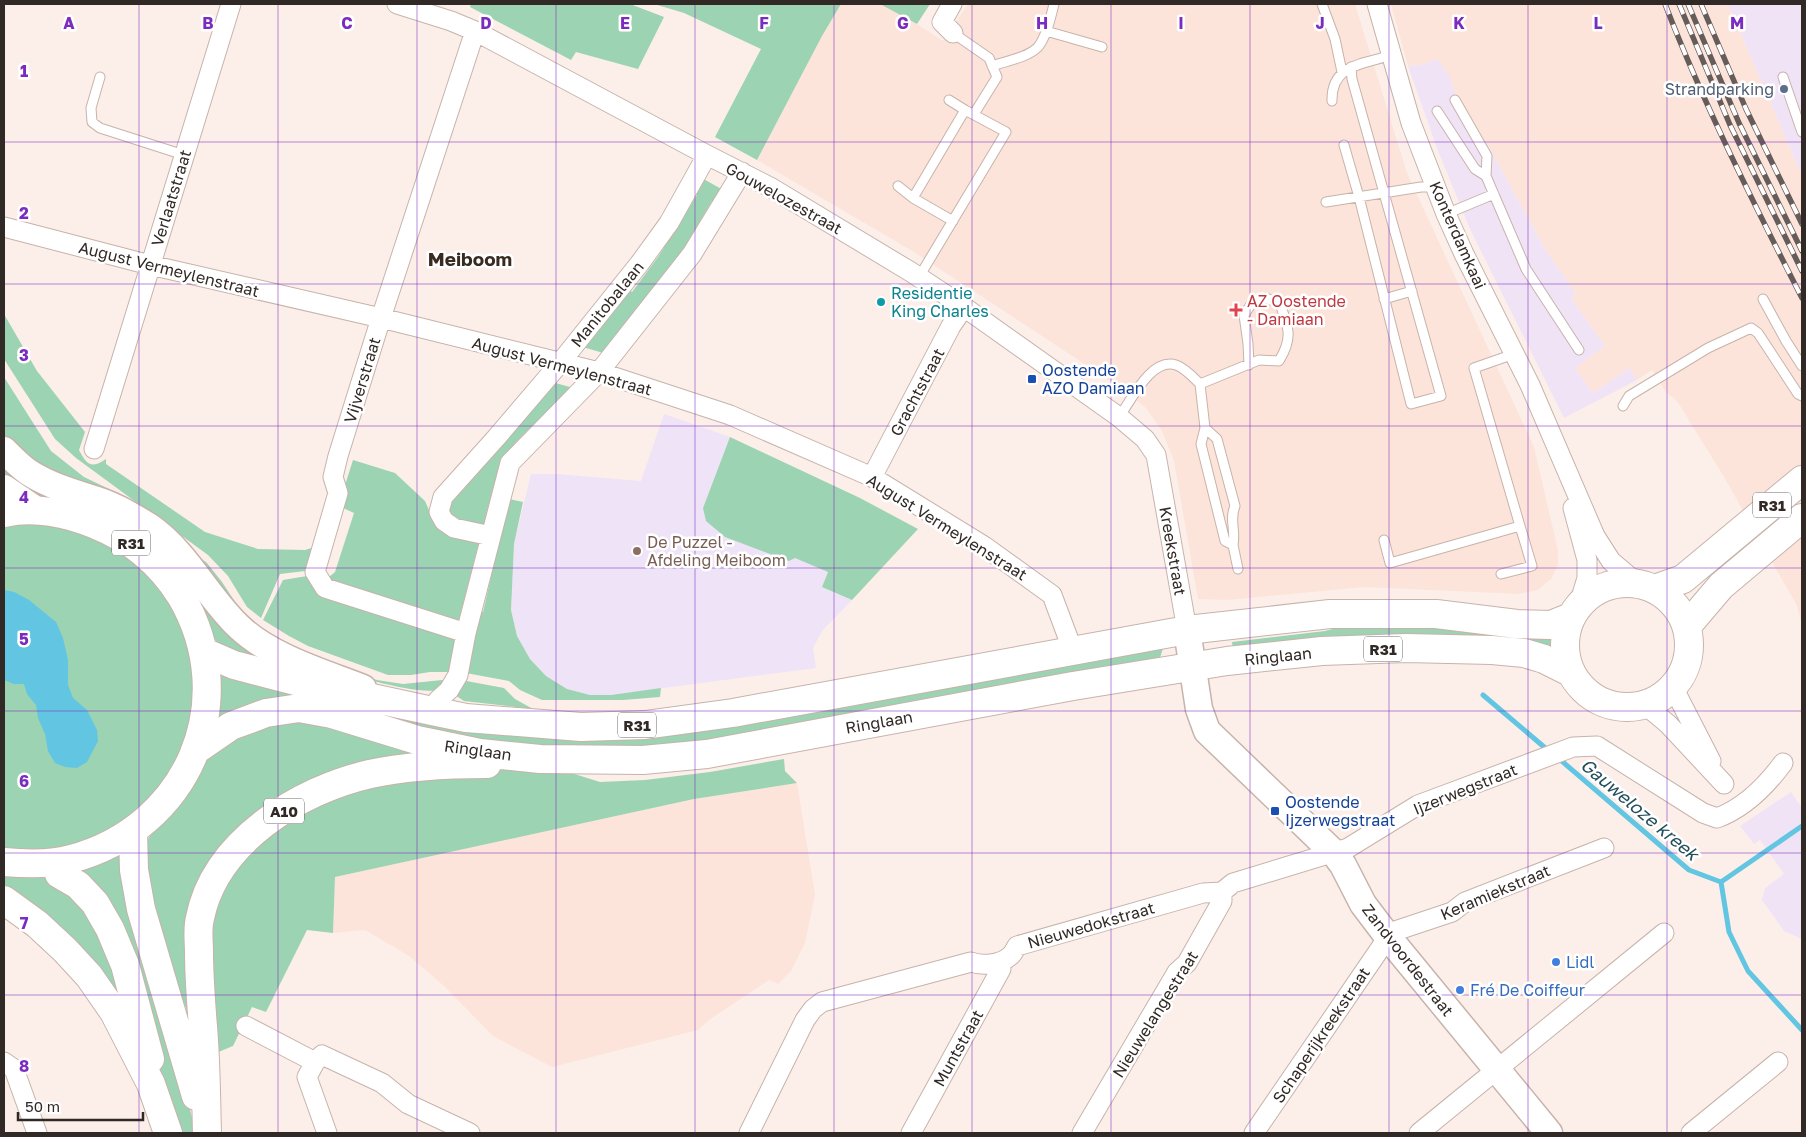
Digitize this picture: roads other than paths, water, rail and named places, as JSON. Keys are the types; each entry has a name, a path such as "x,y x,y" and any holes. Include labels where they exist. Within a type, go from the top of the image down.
{"main road":[{"path":"4,450 32,474 53,485 105,503 129,514 151,528 171,545 238,626 267,647 299,663 377,693 395,703"},
{"name":"R31","path":"1646,587 1683,579 1802,480"},
{"path":"4,488 38,511"},
{"name":"R31","path":"4,513 38,511 77,517 113,531 145,553 172,582 192,615 204,652 207,685 205,718 196,750 181,781 159,809 133,832 103,849 47,869 4,862"},
{"name":"R31","path":"1687,626 1720,586 1802,518"},
{"name":"R31","path":"1570,672 1583,689 1601,702 1616,706 1636,707 1654,703 1673,687 1685,668 1690,648 1687,626 1679,610 1670,598 1646,587 1622,582 1605,587 1590,596 1574,613"},
{"name":"Ringlaan","path":"204,652 243,667 307,684 432,712 474,719 582,728 645,725 733,713 1187,630 1330,614 1436,614 1517,624 1551,625 1574,613"},
{"path":"1570,672 1566,654 1566,634 1574,613"},
{"name":"Kreekstraat","path":"1187,630 1192,667"},
{"name":"Ringlaan","path":"196,750 231,726 266,713 299,708 332,714 417,740 480,753 540,759 643,760 707,754 1064,688 1227,661 1322,651 1492,650 1524,653 1544,659 1570,672"},
{"name":"Zandvoordestraat","path":"1192,667 1199,709 1207,731 1334,853 1344,865 1363,904 1388,937 1549,1133"},
{"name":"A10","path":"207,1133 203,1026 199,980 199,920 204,900 215,877 236,847 278,814 342,782 370,774 400,769 478,764 523,764 540,759"},
{"name":"A10","path":"133,832 134,870 141,909 207,1133"},
{"path":"47,869 78,885 95,903 110,930 125,965 149,1057 151,1084"},
{"path":"4,900 37,924 89,976 114,1012 151,1084 168,1133"}],"street":[{"name":"Verlaatstraat","path":"94,449 231,4"},
{"name":"Gouwelozestraat","path":"397,4 451,21 475,31 770,187 919,277 1120,418 1145,439"},
{"path":"952,4 942,22 953,33"},
{"name":"Konterdamkaai","path":"1377,4 1411,123 1446,214 1552,435 1595,536 1611,561 1646,587"},
{"name":"Vijverstraat","path":"466,633 326,588 315,572 338,492 333,477 381,318 475,31"},
{"name":"Manitobalaan","path":"491,536 454,528 444,521 439,512 443,497 560,363 640,263 663,231 707,155"},
{"path":"432,712 438,700 449,690 458,676 466,633 510,463 599,372 692,254 742,172"},
{"name":"August Vermeylenstraat","path":"4,227 150,265 381,318 599,372 730,415 872,477 984,546 1052,595 1073,651"},
{"name":"Grachtstraat","path":"872,477 951,326 964,308"},
{"name":"Kreekstraat","path":"1145,439 1156,455 1187,630"},
{"name":"Konterdamkaai","path":"1562,458 1587,560 1587,578 1574,613"},
{"path":"1645,705 1668,724 1724,784 1673,687"},
{"name":"Ijzerwegstraat","path":"1334,853 1348,848 1418,805 1573,747 1596,746 1703,813 1717,818 1729,813 1751,798 1783,763"},
{"name":"Keramiekstraat","path":"1388,937 1395,932 1452,912 1465,902 1604,848"},
{"name":"Nieuwedokstraat","path":"999,962 1010,957 1018,946 1204,893 1222,892 1233,883 1334,853"},
{"name":"Nieuwelangestraat","path":"1082,1133 1177,972 1187,963 1222,901 1222,892"},
{"path":"1419,1133 1664,933"},
{"name":"Schaperijkreekstraat","path":"1254,1133 1388,937"},
{"path":"749,1133 805,1020 813,1009 822,1002 971,962 980,966 999,962"},
{"name":"Muntstraat","path":"911,1133 1001,969 999,962"},
{"path":"246,1026 315,1062"},
{"path":"327,1133 307,1077 315,1062 322,1055 382,1083 408,1104 470,1133"},
{"path":"4,1062 14,1069 37,1133"},
{"path":"1691,1133 1778,1062"}],"lane":[{"path":"992,66 1022,56 1037,48 1046,31 1054,4"},
{"path":"1322,4 1335,39 1342,72"},
{"path":"1046,31 1102,47"},
{"path":"953,33 989,58 997,78 974,114"},
{"path":"1332,101 1333,85 1342,72 1351,67 1392,55"},
{"path":"1344,145 1411,404 1441,396 1383,193 1352,79 1351,67"},
{"path":"100,77 91,108 92,122 108,131 184,155"},
{"path":"1783,78 1802,132"},
{"path":"919,277 1006,132 949,100"},
{"path":"1455,100 1487,156 1486,176 1526,269 1579,350"},
{"path":"913,198 965,110"},
{"path":"1437,111 1475,169 1486,176"},
{"path":"898,186 913,198 953,221"},
{"path":"1326,202 1435,187"},
{"path":"1446,214 1494,194"},
{"path":"1384,299 1412,291"},
{"path":"1200,384 1259,360 1278,361 1286,348 1289,329 1280,304 1266,298 1252,302 1244,315 1249,364"},
{"path":"1763,299 1802,366"},
{"path":"1623,406 1629,396 1695,355 1751,328 1758,334 1798,394 1802,396"},
{"path":"1501,574 1532,566 1474,368 1514,354"},
{"path":"1120,418 1144,381 1153,370 1163,364 1176,365 1189,373 1200,384 1205,428 1201,444 1225,541 1233,545"},
{"path":"1205,428 1217,439 1235,506 1231,515 1235,534 1233,545 1238,569"},
{"path":"1219,516 1231,515"},
{"path":"1384,540 1390,563 1520,526"}],"water":[{"path":"4,590 14,592 29,600 56,622 63,638 68,660 68,685 73,698 87,710 97,730 98,741 87,762 77,768 65,767 55,763 48,751 36,705 27,694 24,684 14,684 4,680"}],"waterway":[{"name":"Gauweloze kreek","path":"1483,695 1550,752"},
{"name":"Gauweloze kreek","path":"1557,757 1689,870 1721,882 1729,932 1748,971 1802,1030"},
{"path":"1721,882 1802,826"}],"railway":[{"path":"1665,4 1696,79 1747,189 1802,298"},
{"path":"1679,4 1730,125 1802,271"},
{"path":"1688,4 1739,123 1802,251"},
{"path":"1701,4 1746,109 1802,224"}],"place":[{"name":"Strandparking","path":"1784,89"},
{"name":"Residentie King Charles","path":"881,302"},
{"name":"AZ Oostende - Damiaan","path":"1236,310"},
{"name":"Oostende AZO Damiaan","path":"1032,379"},
{"name":"De Puzzel - Afdeling Meiboom","path":"637,551"},
{"name":"Oostende Ijzerwegstraat","path":"1275,811"},
{"name":"Lidl","path":"1556,962"},
{"name":"Fré De Coiffeur","path":"1460,990"}],"district":[{"name":"Meiboom","path":"470,258"}]}
